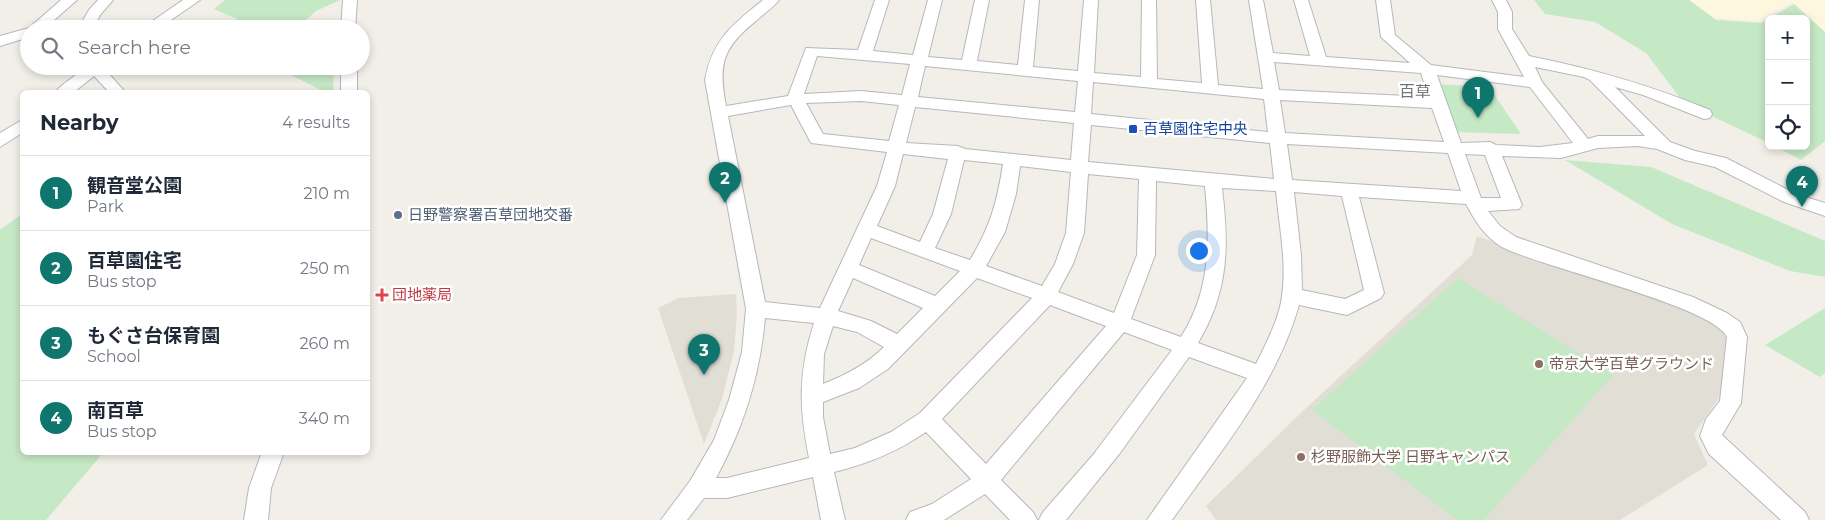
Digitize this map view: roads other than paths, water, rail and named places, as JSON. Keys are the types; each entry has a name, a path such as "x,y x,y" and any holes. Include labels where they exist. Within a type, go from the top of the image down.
{"street":[{"path":"48,20 70,0"},
{"path":"90,20 106,0"},
{"path":"162,20 193,0"},
{"path":"348,20 350,0"},
{"path":"673,520 698,488 723,444 740,400 752,352 756,310 751,275 713,80 715,63 720,49 730,36 772,0"},
{"path":"864,55 882,0"},
{"path":"833,520 820,467 812,417 811,398 814,354 826,316 868,230 886,186 920,61 934,0"},
{"path":"969,64 982,0"},
{"path":"1025,70 1032,0"},
{"path":"698,488 727,488 820,467 857,457 899,439 928,419 1047,295 1064,264 1075,233 1091,0"},
{"path":"1149,0 1149,82"},
{"path":"1203,0 1210,88"},
{"path":"1165,518 1261,375 1280,336 1292,296 1292,255 1284,186 1276,138 1272,95 1256,0"},
{"path":"1302,0 1319,60"},
{"path":"1368,0 1384,4 1388,37 1427,70 1473,201 1483,219 1494,231 1509,242 1686,302 1720,318 1732,328 1737,337 1730,403 1714,426 1711,436 1717,447 1797,520"},
{"path":"1499,0 1505,12 1506,29 1535,83 1584,146"},
{"path":"0,42 20,35"},
{"path":"1438,104 1272,95 969,64 811,51 795,98 816,139 1148,172 1213,181 1513,204 1490,148"},
{"path":"1266,57 1427,70 1535,83"},
{"path":"1524,60 1589,73 1596,77 1664,146"},
{"path":"67,90 87,75"},
{"path":"100,75 114,90"},
{"path":"349,75 349,90"},
{"path":"1596,77 1650,90 1704,114"},
{"path":"720,113 795,98 861,96 1276,138 1561,152 1598,142 1638,140 1728,165 1790,198 1825,210"},
{"path":"0,141 20,126"},
{"path":"925,250 942,214 958,152"},
{"path":"811,398 852,382 881,363 975,268 996,232 1006,194 1012,159"},
{"path":"918,520 940,511 986,480 1120,322 1146,255 1148,172"},
{"path":"1051,520 1087,482 1186,347 1212,290 1218,222 1213,181"},
{"path":"1292,296 1347,307 1374,293 1349,190"},
{"path":"868,230 1261,375"},
{"path":"849,270 938,306"},
{"path":"756,310 826,316 858,322 880,332 897,345"},
{"path":"928,419 1025,520"},
{"path":"256,520 260,488 272,455"}],"place":[{"name":"観音堂公園","path":"1478,118"},
{"name":"百草園住宅中央","path":"1133,129"},
{"name":"百草園住宅","path":"725,203"},
{"name":"南百草","path":"1802,207"},
{"name":"日野警察署百草団地交番","path":"398,215"},
{"name":"団地薬局","path":"382,295"},
{"name":"帝京大学百草グラウンド","path":"1539,364"},
{"name":"もぐさ台保育園","path":"704,375"},
{"name":"杉野服飾大学 日野キャンパス","path":"1301,457"}],"district":[{"name":"百草","path":"1415,91"}]}
